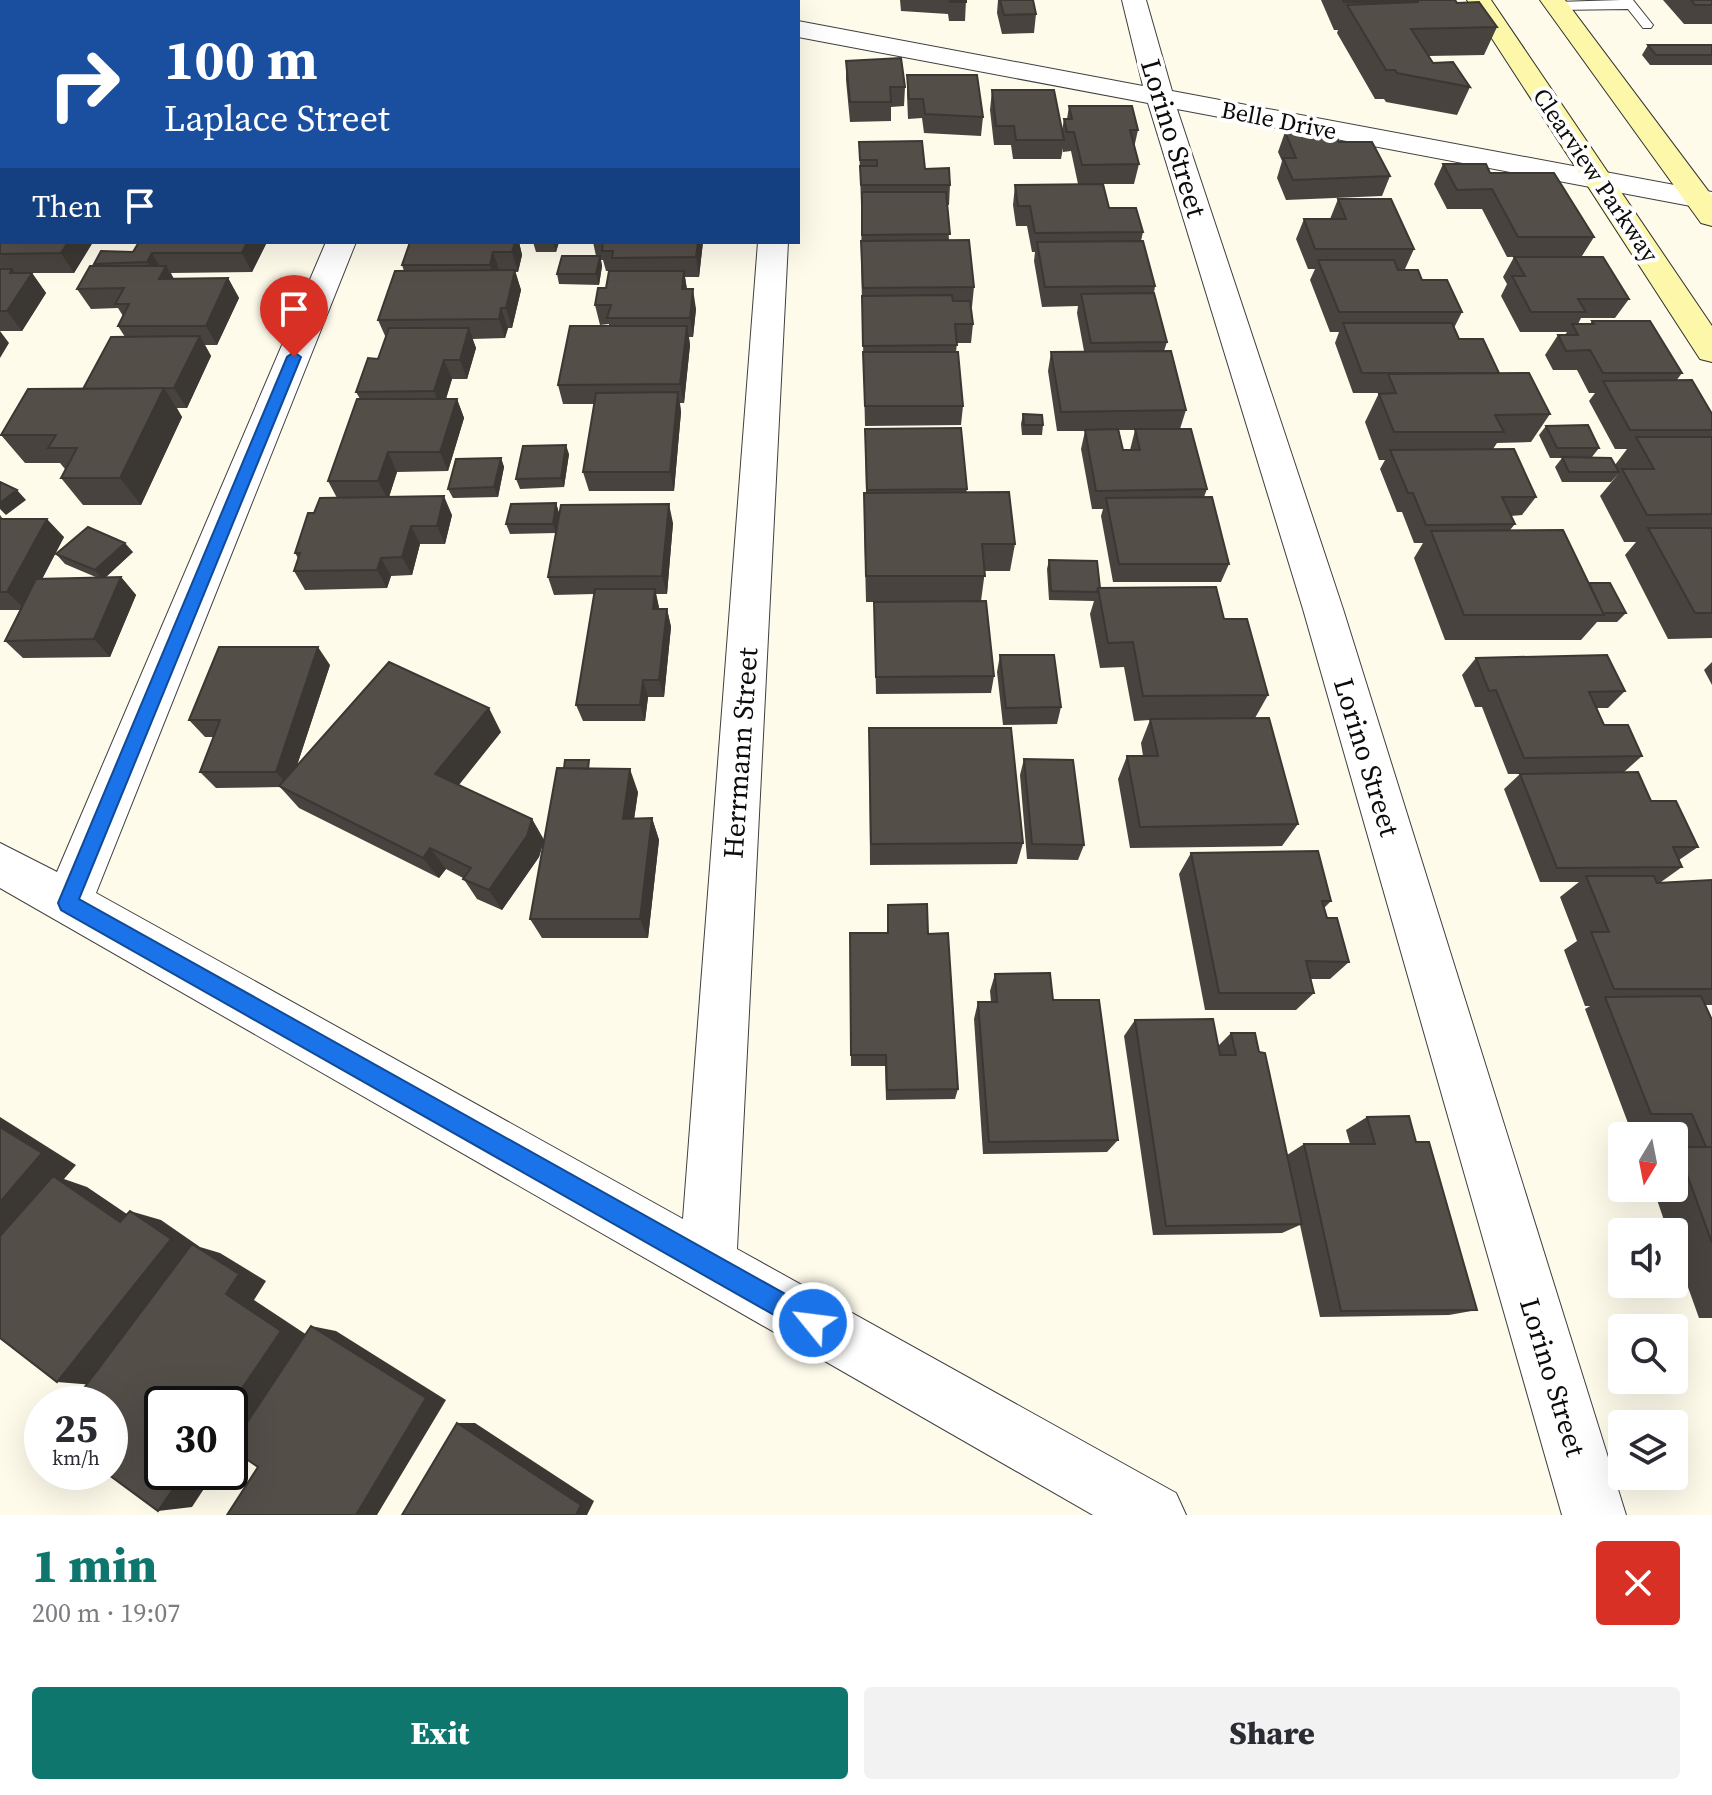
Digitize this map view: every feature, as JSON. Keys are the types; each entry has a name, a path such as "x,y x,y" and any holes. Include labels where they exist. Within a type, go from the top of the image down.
{"street":[{"name":"Lorino Street","path":"1134,0 1160,98 1328,624 1594,1515"},
{"name":"Clearview Parkway","path":"1479,0 1712,351"},
{"path":"1554,3 1708,205"},
{"name":"Belle Drive","path":"800,29 1599,180 1708,205"},
{"path":"68,903 340,244"},
{"name":"Herrmann Street","path":"708,1264 773,244"},
{"path":"0,864 1154,1515"}],"lane":[{"path":"1554,3 1629,3 1647,25"}],"building":[{"path":"1000,0 1033,0 1036,14 1004,15"},
{"path":"1343,0 1479,2 1497,27 1411,29 1433,63 1453,62 1470,87 1386,70 1347,5 1419,2"},
{"path":"1691,0 1712,0 1712,5 1695,5"},
{"path":"1648,45 1712,45 1712,55 1656,55"},
{"path":"901,58 905,87 890,87 891,102 850,102 846,61"},
{"path":"907,75 977,75 983,117 925,114 923,99 909,99"},
{"path":"992,90 1054,90 1064,140 1016,140 1014,126 996,126"},
{"path":"1069,106 1132,106 1138,130 1130,130 1139,164 1082,165 1074,132 1067,132 1064,119 1072,119"},
{"path":"1285,132 1334,132 1339,142 1372,142 1390,176 1293,180 1283,158 1296,158"},
{"path":"922,141 925,169 949,168 950,185 861,185 860,166 877,166 877,160 860,160 859,142"},
{"path":"1443,164 1486,164 1490,173 1554,173 1594,237 1518,237 1492,189 1457,190"},
{"path":"1103,184 1109,208 1136,208 1143,232 1035,233 1030,206 1018,206 1015,185"},
{"path":"862,192 946,192 950,234 862,235"},
{"path":"1338,199 1391,199 1414,249 1315,249 1304,219 1346,219"},
{"path":"969,240 974,287 863,288 861,241"},
{"path":"1143,241 1155,286 1045,287 1037,242"},
{"path":"0,244 67,244 61,253 0,254"},
{"path":"138,244 246,244 242,253 152,253 147,262 94,264 101,251 133,252"},
{"path":"409,244 514,244 512,252 493,252 490,265 402,265"},
{"path":"603,244 698,244 696,257 612,258 613,251 602,251"},
{"path":"562,256 600,256 596,274 557,274"},
{"path":"1514,257 1603,257 1629,299 1578,299 1586,312 1531,312 1512,276 1525,276"},
{"path":"1318,260 1394,260 1398,270 1418,270 1422,280 1447,280 1462,312 1339,312"},
{"path":"90,266 166,266 159,279 228,278 206,326 118,326 129,304 115,304 124,288 77,289"},
{"path":"0,269 12,269 10,273 32,273 7,311 0,311"},
{"path":"515,270 506,308 501,308 499,319 378,320 395,271"},
{"path":"609,271 684,271 682,289 693,289 690,318 607,318 611,305 595,305 598,288 606,288"},
{"path":"1154,293 1167,342 1091,343 1081,294"},
{"path":"952,295 953,301 970,301 973,324 955,324 957,345 863,346 862,296"},
{"path":"1592,321 1650,321 1682,373 1603,373 1590,350 1566,351 1558,335 1578,335 1572,324 1594,324"},
{"path":"1343,323 1452,323 1459,339 1483,339 1499,373 1362,373"},
{"path":"570,326 687,326 680,384 558,385"},
{"path":"389,328 469,328 460,360 444,360 434,391 356,392 368,358 378,359"},
{"path":"200,336 174,388 83,389 111,337"},
{"path":"1171,351 1186,410 1061,412 1051,352"},
{"path":"863,352 958,352 963,406 865,406"},
{"path":"1529,373 1550,414 1495,415 1504,432 1394,432 1379,394 1396,393 1388,374"},
{"path":"1692,380 1712,414 1712,430 1630,430 1603,381"},
{"path":"164,388 120,478 61,478 77,448 48,448 56,435 1,435 28,389"},
{"path":"678,392 670,472 583,472 596,393"},
{"path":"357,399 457,399 440,452 388,452 378,481 328,481"},
{"path":"1023,414 1042,415 1043,425 1024,425"},
{"path":"1588,425 1599,448 1557,448 1546,426"},
{"path":"961,428 967,489 867,490 865,429"},
{"path":"1118,429 1123,450 1140,450 1135,429 1191,429 1207,489 1096,491 1085,430"},
{"path":"1636,437 1712,437 1712,514 1647,515 1622,469 1654,469"},
{"path":"566,445 561,478 516,479 523,446"},
{"path":"1514,449 1536,497 1502,497 1515,524 1426,525 1390,450"},
{"path":"1562,457 1611,458 1619,472 1569,472"},
{"path":"501,458 494,487 448,489 456,459"},
{"path":"0,482 17,490 0,503"},
{"path":"1009,492 1015,544 982,544 985,576 866,576 864,493"},
{"path":"444,496 437,526 411,526 402,557 381,558 377,570 294,571 300,553 295,553 308,513 314,513 320,498"},
{"path":"1212,497 1229,564 1119,564 1106,498"},
{"path":"556,503 553,524 506,524 511,504"},
{"path":"669,504 662,576 548,577 561,505"},
{"path":"0,519 47,519 7,592 0,592"},
{"path":"88,527 125,543 95,570 56,554"},
{"path":"1648,528 1712,528 1712,613 1695,613"},
{"path":"1563,530 1604,615 1464,615 1431,531"},
{"path":"1049,560 1097,561 1100,588 1097,592 1051,591"},
{"path":"121,577 94,639 5,641 36,579"},
{"path":"1589,583 1610,583 1626,613 1603,613"},
{"path":"1216,587 1224,619 1247,619 1268,695 1143,696 1133,642 1108,643 1098,588"},
{"path":"595,589 655,589 653,609 667,609 659,680 643,680 640,705 576,705"},
{"path":"986,601 994,676 876,677 874,602"},
{"path":"219,647 318,647 276,772 200,772 220,720 189,720"},
{"path":"1000,655 1054,655 1061,707 1006,708"},
{"path":"1607,655 1625,691 1589,692 1604,725 1628,725 1642,756 1524,758 1496,690 1489,691 1476,658"},
{"path":"389,662 489,708 435,774 532,819 527,836 489,890 463,879 471,868 430,848 423,858 279,786"},
{"path":"1269,718 1298,824 1140,827 1127,756 1158,756 1150,719"},
{"path":"869,728 1011,728 1023,843 871,844"},
{"path":"1024,759 1073,760 1084,845 1032,844"},
{"path":"565,760 589,760 588,769 564,768"},
{"path":"557,768 630,769 623,819 652,818 640,919 530,919"},
{"path":"1638,772 1651,801 1676,801 1698,847 1673,847 1682,867 1557,868 1520,774"},
{"path":"1318,851 1331,901 1322,901 1327,918 1337,918 1349,962 1306,961 1314,993 1219,993 1191,853"},
{"path":"1586,876 1654,876 1657,883 1712,880 1712,989 1614,989 1591,932 1609,932"},
{"path":"927,904 928,934 948,933 958,1089 887,1090 886,1055 851,1055 850,933 888,933 888,905"},
{"path":"1050,973 1053,1000 1099,1000 1118,1140 989,1142 978,1002 997,1002 995,974"},
{"path":"1701,996 1712,1020 1712,1147 1706,1147 1692,1114 1651,1114 1605,997"},
{"path":"1213,1019 1220,1055 1236,1055 1231,1033 1255,1033 1259,1052 1265,1053 1302,1224 1166,1226 1135,1020"},
{"path":"1409,1116 1416,1142 1429,1142 1477,1310 1341,1311 1304,1144 1375,1144 1367,1117"},
{"path":"0,1127 42,1153 0,1202"},
{"path":"1688,1147 1712,1147 1712,1243 1688,1177"},
{"path":"53,1176 120,1222 130,1211 171,1239 57,1382 0,1338 0,1236"},
{"path":"192,1244 239,1274 226,1294 281,1331 244,1386 144,1386 144,1490 173,1490 158,1511 128,1489 128,1386 86,1386"},
{"path":"311,1326 426,1398 356,1515 227,1515 243,1490 248,1490 248,1482 258,1467 248,1460 248,1421"},
{"path":"457,1423 581,1505 576,1515 402,1515"}],"route":[{"path":"294,357 68,903 813,1323"}]}
